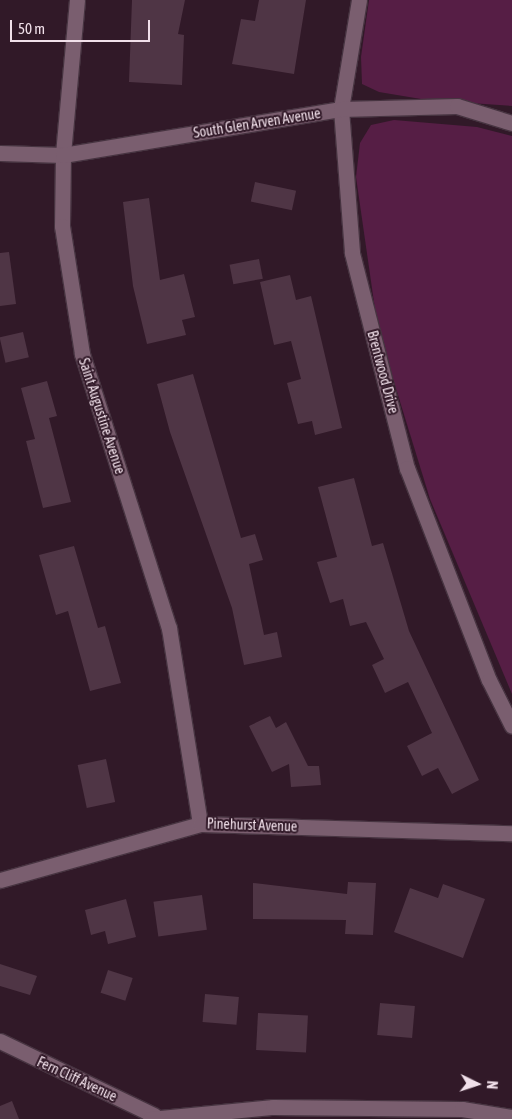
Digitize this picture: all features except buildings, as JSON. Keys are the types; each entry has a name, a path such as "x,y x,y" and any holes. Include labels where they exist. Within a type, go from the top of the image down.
{"street":[{"name":"Saint Augustine Avenue","path":"77,0 63,155 62,226 82,354 169,628 200,824"},
{"name":"Brentwood Drive","path":"358,0 341,109 352,253 408,468 489,680 512,726"},
{"name":"South Glen Arven Avenue","path":"0,153 63,155 341,109 457,106 512,123"},
{"name":"Pinehurst Avenue","path":"0,880 200,824 512,833"},
{"name":"Fern Cliff Avenue","path":"0,1041 152,1117"},
{"path":"152,1117 273,1107 462,1109 512,1117"}],"shaded area":[{"path":"369,0 512,0 512,106 427,100 379,92 362,84 361,57"},
{"path":"394,120 477,127 512,136 512,694 430,499 378,330 356,177 360,143 371,125"}]}
